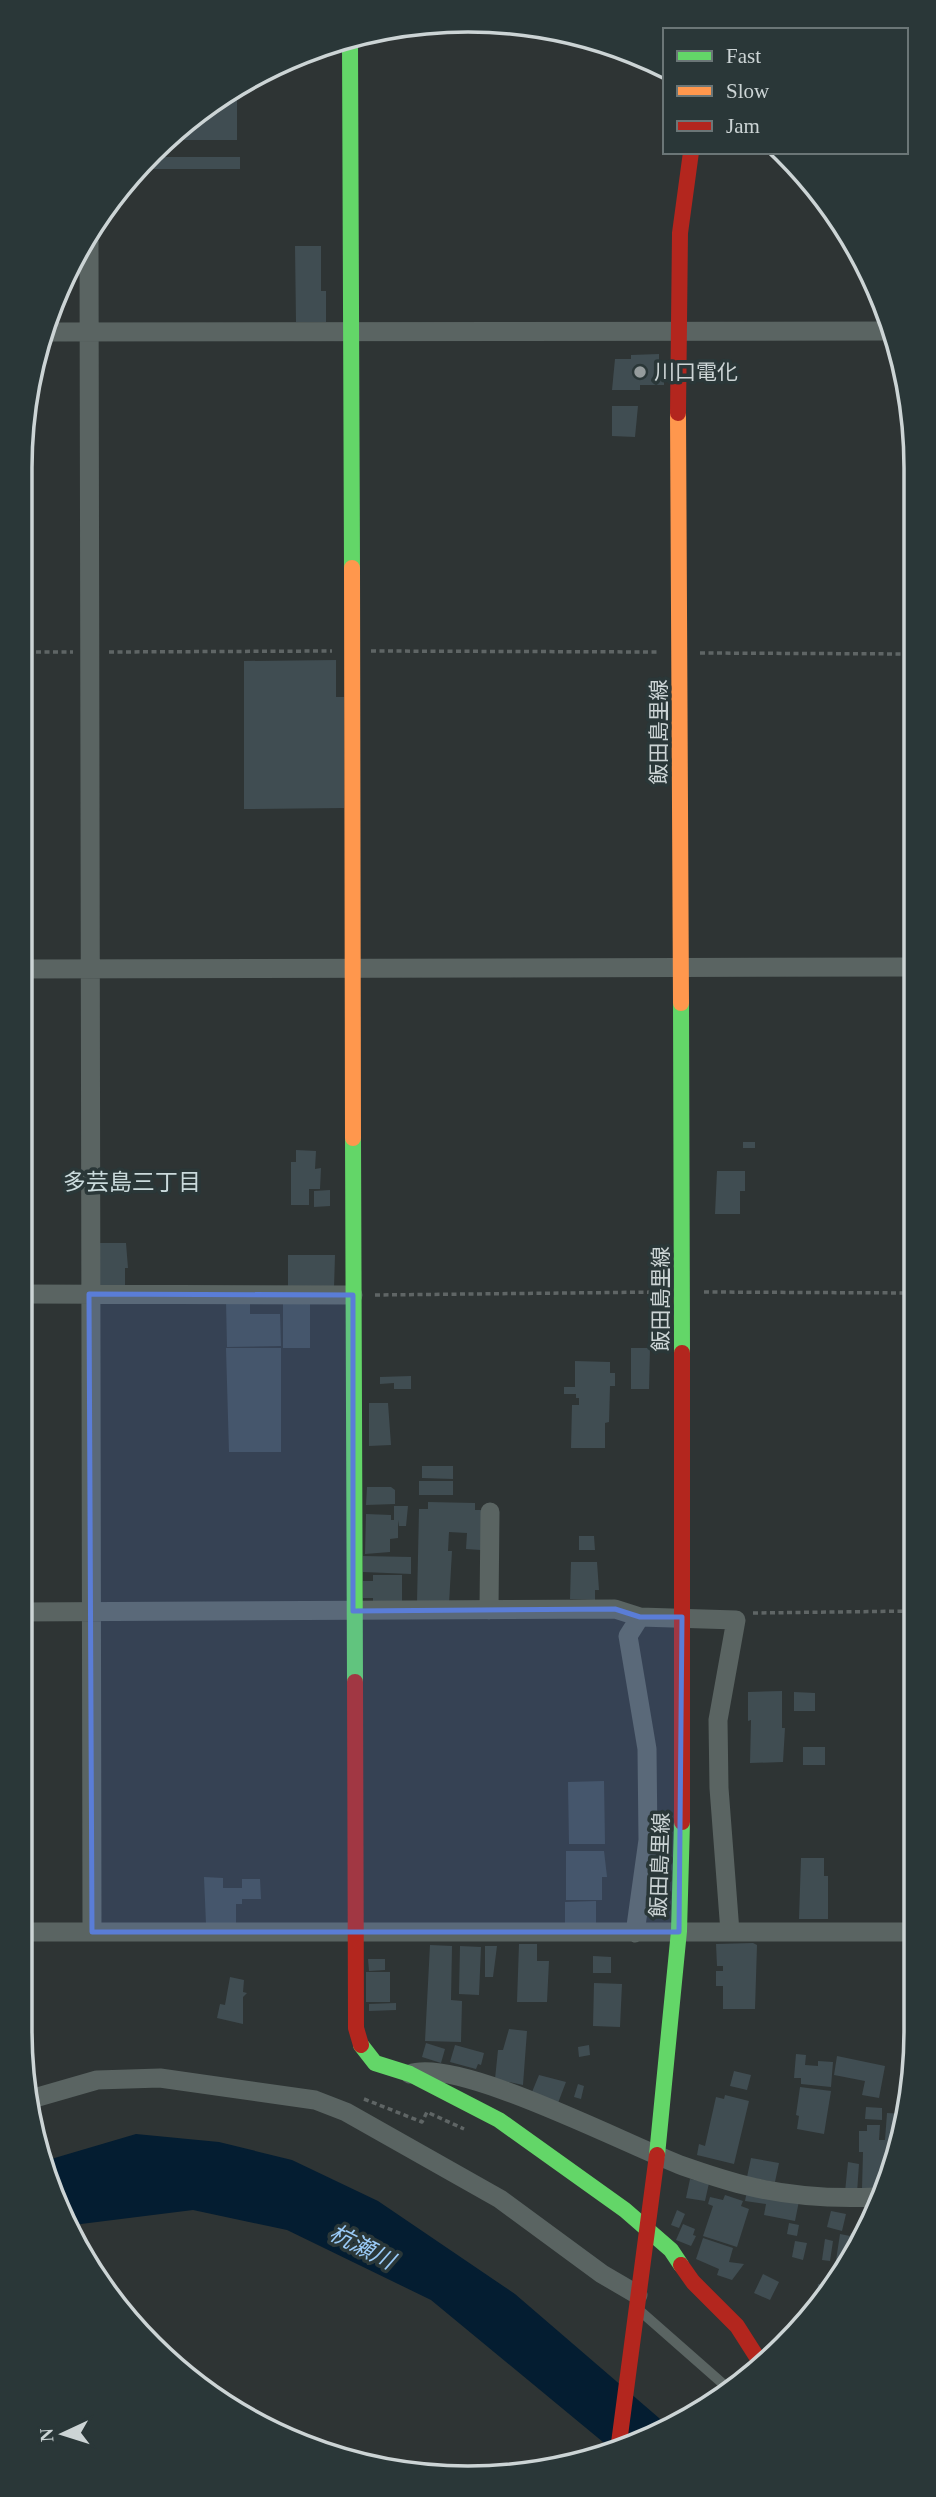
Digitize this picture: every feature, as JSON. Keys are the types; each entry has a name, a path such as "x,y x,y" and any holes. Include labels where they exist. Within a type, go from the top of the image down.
{"street":[{"path":"350,48 352,1611 356,2028 362,2049 375,2063 410,2074 499,2120 625,2210 671,2250 693,2281 737,2326 757,2357"},
{"name":"飯田島里線","path":"620,2438 660,2130 679,1931 684,1755 678,330 680,233 691,154"},
{"path":"89,252 88,970 92,1932"},
{"path":"54,332 882,331"},
{"path":"32,969 904,967"},
{"path":"32,1294 353,1295"},
{"path":"489,1610 490,1512"},
{"path":"32,1612 615,1609 640,1616 736,1620 718,1720 730,1932"},
{"path":"635,1933 648,1840 647,1749 628,1636 640,1616"},
{"path":"32,1932 904,1932"},
{"path":"410,2074 423,2069 486,2085 549,2107 684,2166 747,2186 834,2199 870,2197"},
{"path":"37,2097 97,2080 160,2078 315,2100 346,2112 500,2199 637,2301"}],"lane":[{"path":"637,2301 723,2383"}],"path":[{"path":"32,652 904,654"},
{"path":"353,1295 904,1293"},
{"path":"736,1620 749,1613 904,1611"},
{"path":"360,2097 422,2122 427,2112 474,2133"}],"highlighted area":[{"path":"89,1294 353,1295 353,1611 615,1609 640,1617 682,1617 679,1932 92,1932"}],"water":[{"name":"杭瀬川","path":"136,2134 219,2142 292,2160 378,2201 515,2294 661,2420 604,2443 431,2300 287,2230 193,2210 78,2224 52,2159"}],"building":[{"path":"237,98 237,140 180,140"},
{"path":"161,157 240,157 240,169 150,169"},
{"path":"295,246 321,246 321,291 326,291 326,322 296,322"},
{"name":"川口電化","path":"659,354 659,370 664,370 664,385 640,385 640,390 612,390 615,359 631,359 631,355"},
{"path":"612,406 638,406 635,437 612,436"},
{"path":"336,660 336,697 344,697 344,808 244,809 244,661"},
{"path":"743,1142 755,1142 755,1148 743,1148"},
{"path":"296,1150 316,1151 315,1169 321,1168 320,1189 309,1189 309,1205 291,1205 291,1162 296,1162"},
{"path":"717,1171 745,1171 745,1191 740,1191 740,1214 715,1214"},
{"path":"330,1190 330,1206 314,1207 314,1191"},
{"path":"100,1243 126,1243 128,1268 125,1268 125,1288 100,1288"},
{"path":"288,1255 335,1255 334,1288 288,1288"},
{"path":"226,1301 250,1301 250,1314 280,1314 281,1346 227,1347"},
{"path":"283,1302 310,1302 310,1348 283,1348"},
{"path":"226,1348 281,1348 281,1452 229,1452"},
{"path":"631,1348 650,1348 649,1389 631,1389"},
{"path":"575,1361 610,1362 610,1373 615,1373 615,1386 610,1386 609,1422 605,1423 605,1448 571,1448 572,1405 579,1405 579,1398 576,1398 576,1394 564,1394 564,1387 575,1387"},
{"path":"411,1376 411,1389 394,1389 394,1383 380,1384 380,1377"},
{"path":"369,1403 388,1403 391,1445 369,1446"},
{"path":"422,1466 453,1466 453,1479 422,1478"},
{"path":"419,1481 453,1481 453,1495 419,1495"},
{"path":"367,1487 391,1487 395,1490 395,1504 366,1505"},
{"path":"428,1502 475,1503 475,1510 482,1510 481,1550 466,1549 467,1533 449,1532 448,1551 452,1551 449,1604 417,1603 419,1509 428,1509"},
{"path":"394,1506 408,1506 406,1526 399,1526 398,1520 398,1538 390,1539 390,1552 365,1554 366,1514 391,1515 391,1520 394,1520"},
{"path":"579,1536 594,1536 595,1550 579,1550"},
{"path":"363,1556 411,1557 411,1574 363,1572"},
{"path":"571,1562 597,1562 599,1590 595,1590 595,1600 570,1599"},
{"path":"373,1575 402,1575 402,1604 373,1605 373,1598 363,1598 363,1581 373,1581"},
{"path":"782,1691 782,1728 785,1728 783,1762 750,1763 751,1720 748,1721 748,1692"},
{"path":"794,1692 815,1693 815,1711 794,1711"},
{"path":"803,1747 825,1747 825,1765 803,1765"},
{"path":"604,1781 605,1844 569,1844 568,1782"},
{"path":"566,1851 604,1851 607,1877 602,1877 602,1900 566,1900"},
{"path":"801,1858 824,1858 824,1876 828,1876 828,1919 799,1919"},
{"path":"204,1877 223,1878 223,1888 242,1888 242,1879 260,1879 261,1899 242,1899 242,1904 236,1904 236,1925 206,1924"},
{"path":"596,1901 596,1923 565,1923 565,1902"},
{"path":"519,1944 537,1944 537,1961 549,1961 547,2002 517,2002"},
{"path":"716,1944 757,1945 755,2009 723,2009 723,1986 716,1986 716,1971 723,1971 723,1966 717,1966"},
{"path":"430,1945 452,1946 451,2000 462,2001 461,2042 425,2041"},
{"path":"460,1946 481,1947 479,1995 459,1994"},
{"path":"485,1946 497,1946 493,1977 485,1977"},
{"path":"593,1956 611,1957 611,1973 593,1973"},
{"path":"368,1959 385,1959 385,1970 369,1971"},
{"path":"366,1972 390,1972 390,2002 366,2002"},
{"path":"230,1977 244,1980 243,1992 247,1993 243,1997 243,2024 217,2018 220,2004 225,2005"},
{"path":"594,1983 622,1984 620,2027 593,2026"},
{"path":"396,2003 396,2010 369,2011 369,2004"},
{"path":"509,2029 527,2031 523,2085 495,2079 498,2050 503,2050"},
{"path":"426,2043 445,2049 441,2063 422,2057"},
{"path":"455,2045 484,2053 481,2065 478,2064 476,2069 450,2062"},
{"path":"589,2045 590,2055 579,2057 578,2047"},
{"path":"796,2054 806,2055 805,2065 818,2066 818,2061 833,2062 831,2087 801,2084 801,2078 794,2078"},
{"path":"837,2056 885,2066 879,2098 862,2095 865,2081 834,2075"},
{"path":"734,2071 751,2075 747,2090 730,2086"},
{"path":"539,2075 566,2082 558,2103 532,2092"},
{"path":"578,2084 584,2086 581,2099 574,2097"},
{"path":"800,2087 831,2091 824,2134 797,2129"},
{"path":"725,2095 749,2101 734,2164 697,2155 699,2144 705,2146 716,2097 724,2099"},
{"path":"866,2107 882,2108 882,2120 865,2119"},
{"path":"887,2113 896,2113 890,2142 874,2189 862,2189 863,2152 859,2152 859,2131 867,2131 867,2125 880,2125 879,2140 885,2140"},
{"path":"751,2158 779,2163 775,2182 747,2177"},
{"path":"848,2162 859,2164 857,2193 845,2192"},
{"path":"690,2179 709,2183 705,2201 686,2198"},
{"path":"747,2191 799,2201 795,2221 764,2215 766,2204 745,2201"},
{"path":"725,2195 743,2201 741,2206 749,2209 737,2247 703,2236 713,2206 708,2204 710,2197 723,2200"},
{"path":"677,2210 685,2214 679,2228 671,2225"},
{"path":"831,2211 846,2214 842,2231 827,2227"},
{"path":"789,2223 799,2225 797,2236 787,2234"},
{"path":"683,2224 695,2229 693,2235 696,2236 691,2246 676,2240"},
{"path":"853,2233 835,2265 840,2234 850,2236"},
{"path":"703,2238 733,2248 729,2262 744,2264 732,2280 717,2275 719,2269 696,2259"},
{"path":"825,2239 833,2241 830,2261 822,2260"},
{"path":"795,2241 807,2243 803,2260 792,2257"},
{"path":"763,2274 779,2282 770,2300 754,2293"}],"traffic: fast":[{"path":"350,48 352,568"},
{"path":"681,1003 682,1353"},
{"path":"353,1138 355,1682"},
{"path":"657,2155 679,1931 682,1822"},
{"path":"361,2045 375,2063 410,2074 499,2120 625,2210 671,2250 681,2265"}],"traffic: slow":[{"path":"678,413 681,1003"},
{"path":"352,568 353,1138"}],"traffic: jam":[{"path":"678,413 680,233 691,154"},
{"path":"682,1353 682,1822"},
{"path":"355,1682 356,2028 361,2045"},
{"path":"620,2438 657,2155"},
{"path":"681,2265 693,2282 737,2326 757,2357"}],"place":[{"name":"川口電化","path":"640,372"}],"district":[{"name":"多芸島三丁目","path":"132,1182"}]}
